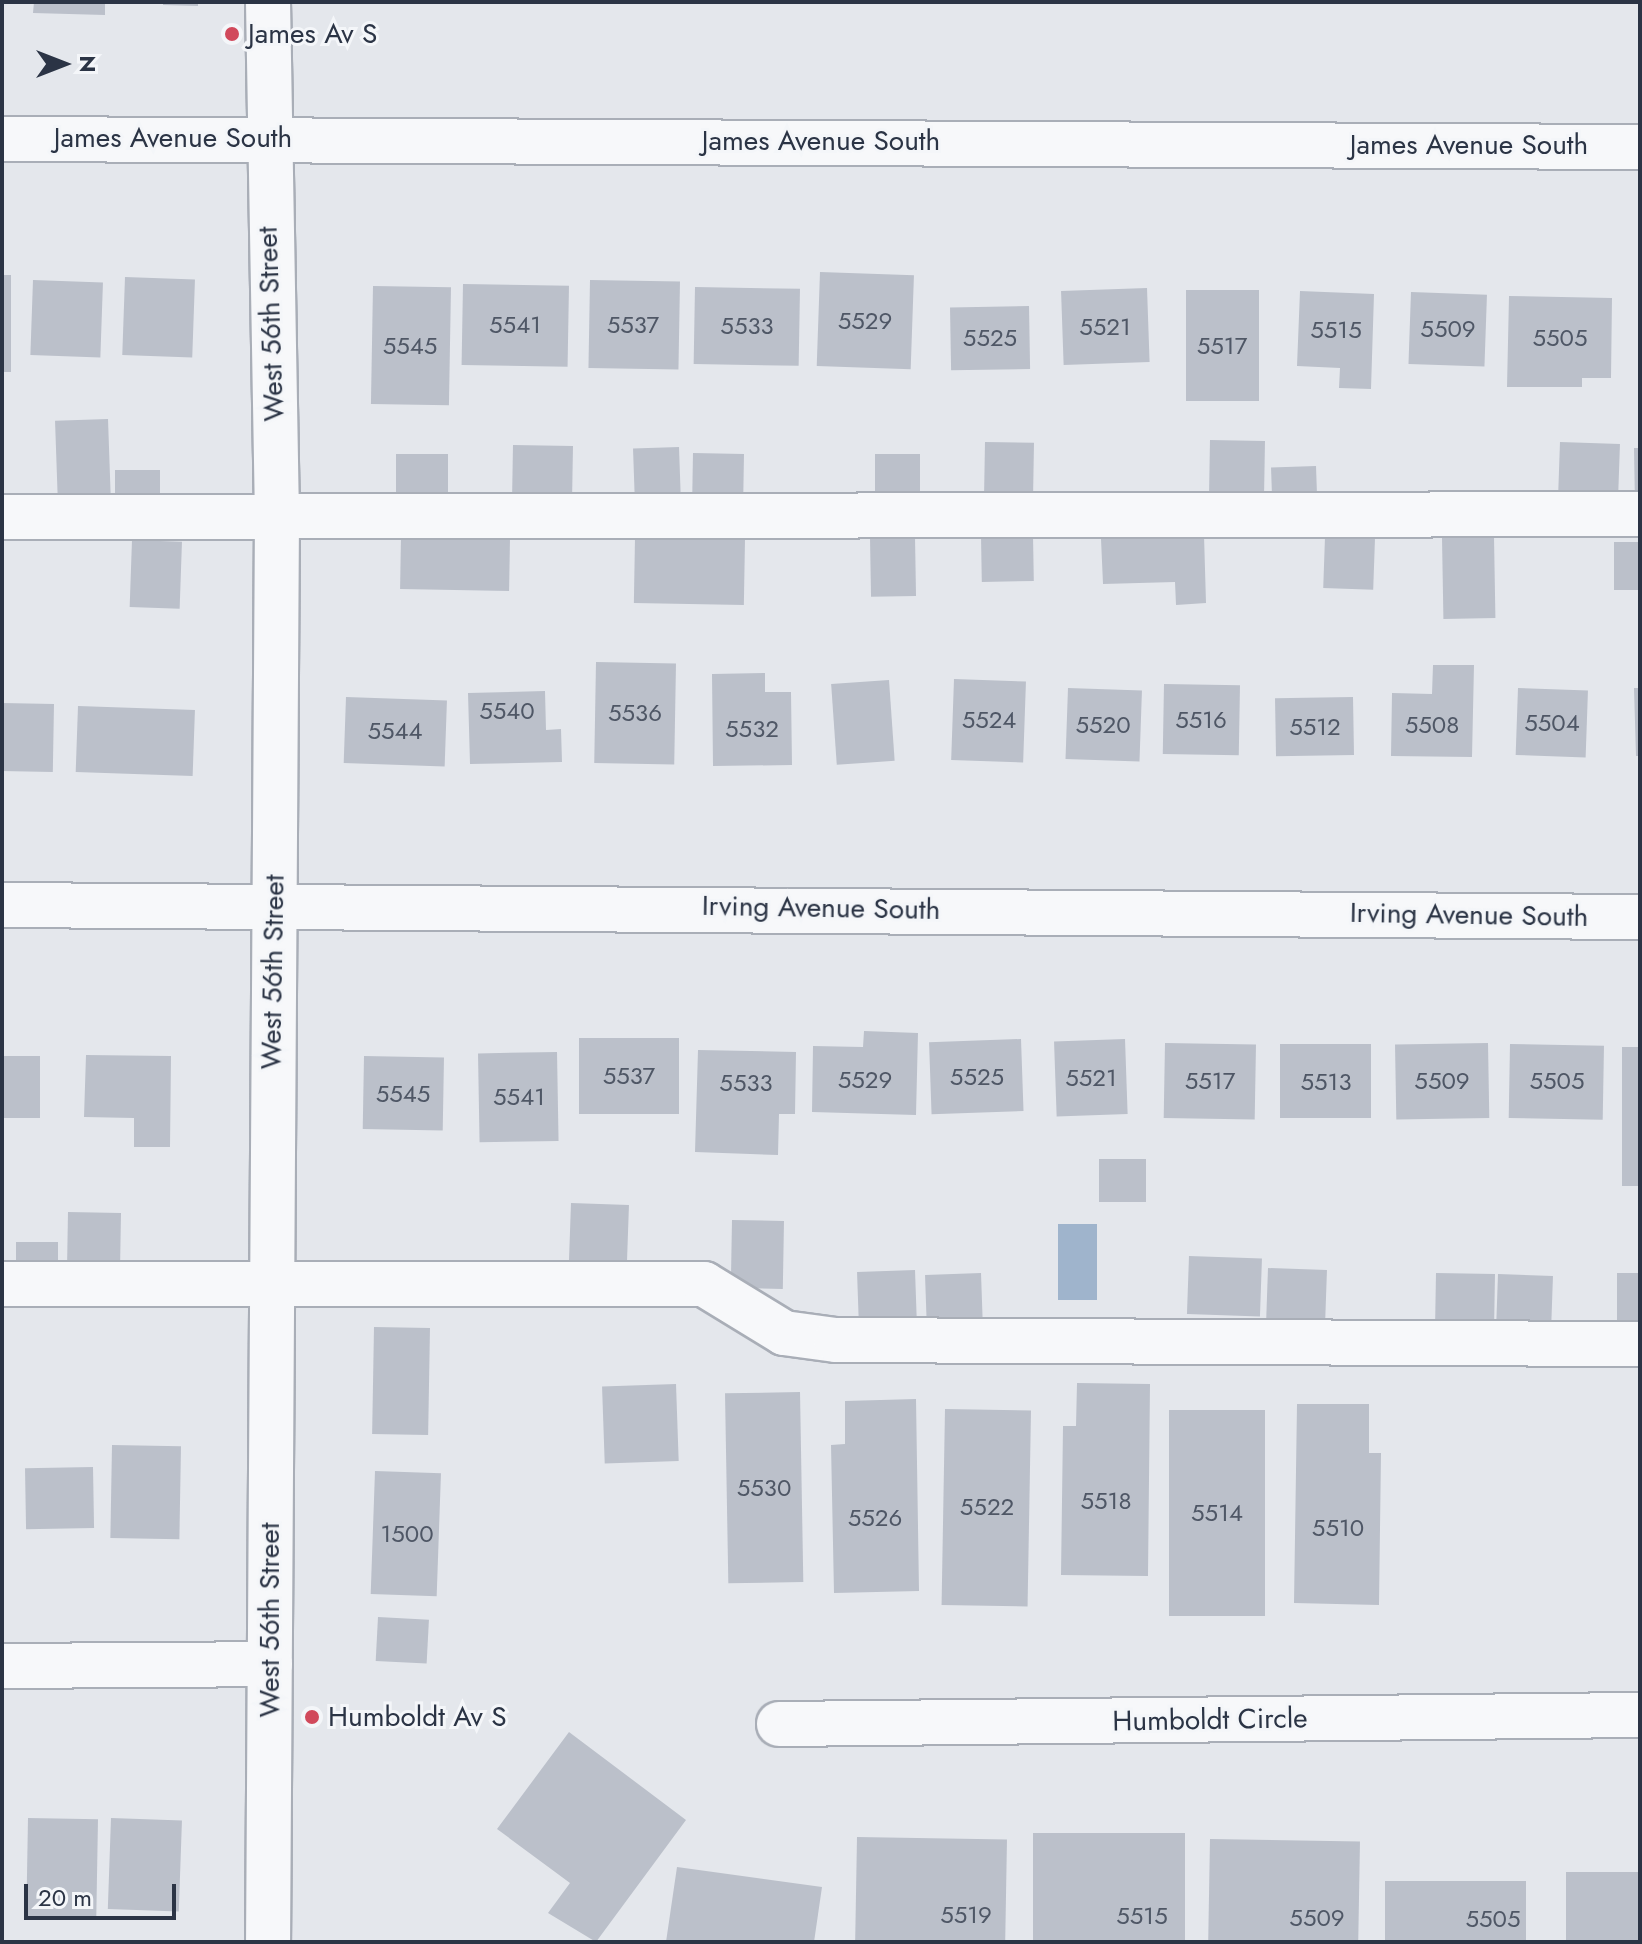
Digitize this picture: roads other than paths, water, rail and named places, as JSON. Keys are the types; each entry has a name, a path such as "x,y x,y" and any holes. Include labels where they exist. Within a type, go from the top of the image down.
{"street":[{"name":"West 56th Street","path":"268,2 266,139 277,516 268,1942"},
{"name":"James Avenue South","path":"2,139 1640,147"},
{"path":"2,517 1640,514"},
{"name":"Irving Avenue South","path":"2,905 274,902 1640,917"},
{"path":"2,1284 704,1284 784,1333 836,1340 1640,1344"},
{"path":"2,1666 270,1664"},
{"name":"Humboldt Circle","path":"779,1724 1640,1715"}],"water":[{"path":"1058,1224 1097,1224 1097,1300 1058,1300"}],"place":[{"name":"James Av S","path":"232,34"},
{"name":"Humboldt Av S","path":"312,1717"}]}
